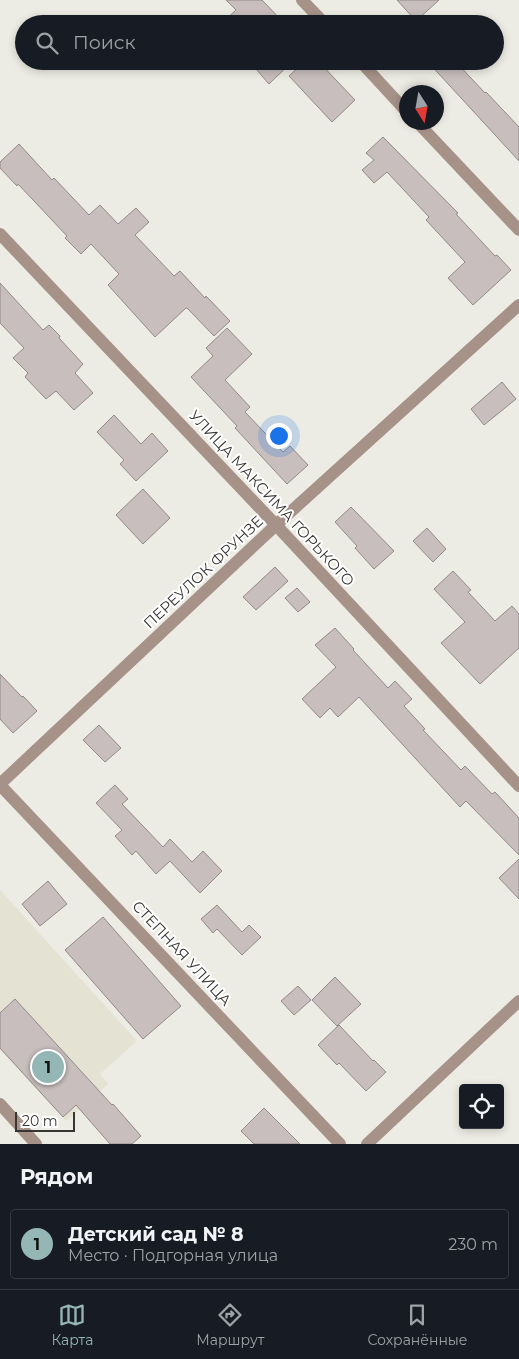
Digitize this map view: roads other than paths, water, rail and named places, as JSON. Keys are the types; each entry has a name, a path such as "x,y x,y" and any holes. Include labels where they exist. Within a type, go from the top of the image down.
{"street":[{"path":"302,0 316,15"},
{"path":"368,70 399,103"},
{"path":"425,130 519,230"},
{"name":"УЛИЦА МАКСИМА ГОРЬКОГО","path":"0,234 276,525 519,786"},
{"name":"ПЕРЕУЛОК ФРУНЗЕ","path":"0,784 276,525 519,305"},
{"name":"СТЕПНАЯ УЛИЦА","path":"0,784 340,1144"},
{"path":"367,1144 519,1000"},
{"path":"0,1104 36,1144"}],"place":[{"name":"Детский сад № 8","path":"48,1067"}]}
